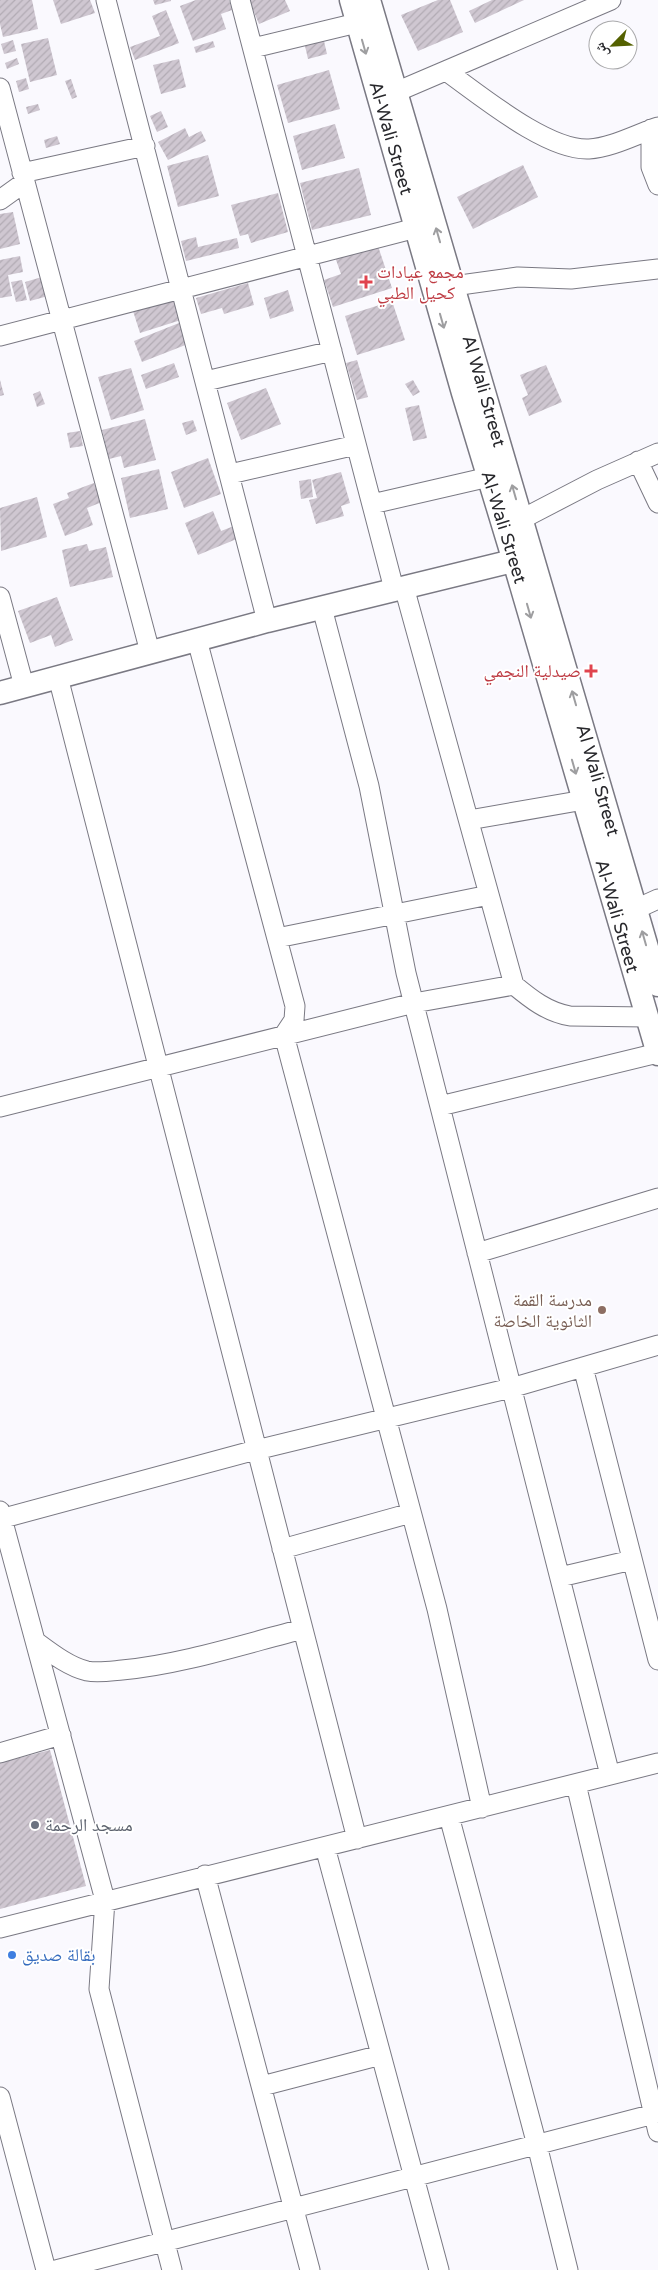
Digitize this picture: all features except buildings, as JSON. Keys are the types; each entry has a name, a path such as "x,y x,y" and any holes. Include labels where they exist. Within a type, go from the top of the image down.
{"street":[{"path":"106,0 183,289 267,621"},
{"path":"240,0 372,504 469,820 514,985 536,1003 558,1014 570,1016 647,1017"},
{"name":"Al-Wali Street","path":"350,0 489,477 523,559 584,800 658,1053"},
{"name":"Al Wali Street","path":"369,0 522,519 523,559 636,909 658,985"},
{"path":"396,92 611,0"},
{"path":"253,48 357,22"},
{"path":"446,71 522,124 558,144 590,150 655,128 651,168 658,185"},
{"path":"0,88 150,652"},
{"path":"0,200 24,177 145,146"},
{"path":"0,336 416,228"},
{"path":"453,286 518,277 571,278 658,269"},
{"path":"206,381 332,351"},
{"path":"230,474 356,445"},
{"path":"522,519 638,461 658,453"},
{"path":"638,461 658,503"},
{"path":"372,504 489,477"},
{"path":"0,693 267,621 523,559"},
{"path":"0,597 24,686"},
{"path":"322,608 369,786 414,1004 610,1775"},
{"path":"197,640 295,1006 294,1020 284,1034"},
{"path":"58,677 357,1838"},
{"path":"469,820 584,800"},
{"path":"277,938 394,912 489,895"},
{"path":"636,909 658,899"},
{"path":"0,1107 158,1068 284,1034 414,1004 514,985"},
{"path":"284,1034 437,1610 482,1808"},
{"path":"440,1106 658,1053"},
{"path":"477,1253 658,1198"},
{"path":"172,2270 99,1989 106,1900 1,1516 256,1450 511,1388 658,1345"},
{"path":"583,1367 658,1660"},
{"path":"282,1548 411,1514"},
{"path":"560,1577 632,1560"},
{"path":"35,1641 53,1654 76,1666 86,1671 97,1672 145,1668 303,1629"},
{"path":"0,1753 61,1735"},
{"path":"0,1928 205,1875 658,1763"},
{"path":"56,2270 537,2144 656,2120 576,1784"},
{"path":"449,1816 537,2144 568,2270"},
{"path":"325,1846 439,2270"},
{"path":"205,1875 310,2270"},
{"path":"262,2086 381,2055"},
{"path":"0,2098 46,2270"}],"place":[{"name":"مجمع عيادات كحيل الطبي","path":"366,282"},
{"name":"صيدلية النجمي","path":"591,671"},
{"name":"مدرسة القمة الثانوية الخاصة","path":"602,1310"},
{"name":"مسجد الرحمة","path":"35,1825"},
{"name":"بقالة صديق","path":"12,1955"}]}
